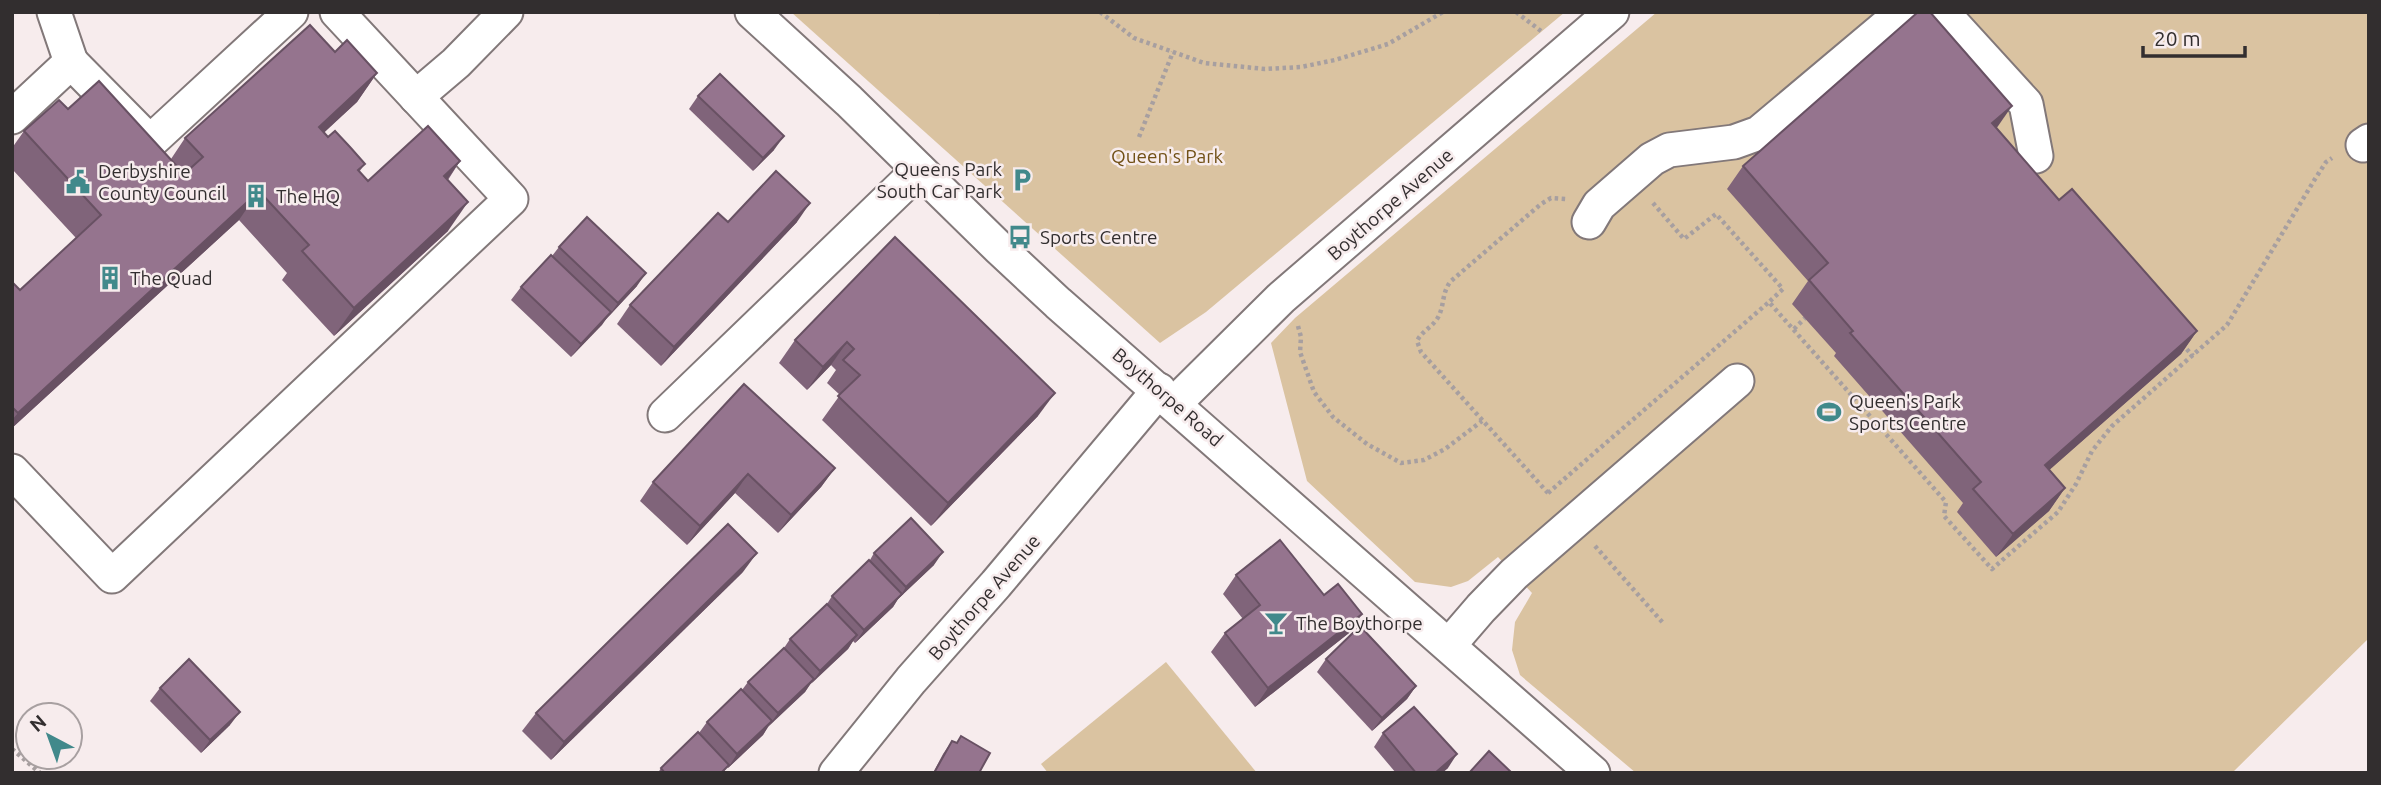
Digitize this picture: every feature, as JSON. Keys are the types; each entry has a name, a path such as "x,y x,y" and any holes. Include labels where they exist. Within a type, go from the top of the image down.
{"street":[{"path":"54,12 71,62 150,142 291,12"},
{"path":"12,471 112,576 511,199 337,12"},
{"path":"416,97 456,63 506,12"},
{"name":"Boythorpe Road","path":"752,12 849,101 1027,274 1593,773"},
{"name":"Boythorpe Avenue","path":"836,773 911,680 996,583 1167,397 1612,12"},
{"path":"1581,210 1599,205 1652,159 1669,150 1734,142 1759,133 1903,12"},
{"path":"1942,12 2026,104 2036,156"},
{"path":"12,117 71,62"},
{"path":"665,415 919,170"},
{"path":"1450,645 1514,574 1737,382"}],"path":[{"path":"1100,12 1134,38 1203,63 1265,69 1301,67 1388,44 1443,12"},
{"path":"1139,137 1173,52"},
{"path":"1769,302 1945,502 1944,516 1992,569 2058,512 2092,451 2112,426 2227,325 2326,162 2366,143"},
{"path":"1548,494 1783,289 1716,214 1684,239 1631,177"},
{"path":"1581,210 1550,198 1541,204 1451,281 1445,288 1439,317 1422,332 1417,341 1421,352 1559,507 1554,512 1582,543 1588,538 1664,624"},
{"path":"1281,298 1295,318 1301,337 1300,352 1314,392 1333,416 1367,444 1401,463 1424,460 1445,449 1482,421"},
{"path":"1794,329 1805,318"},
{"path":"2175,336 2193,356"},
{"path":"12,749 40,773"}],"green space":[{"name":"Queen's Park","path":"791,12 1565,12 1206,312 1160,343"},
{"name":"Queen's Park Sports Centre","path":"1657,12 2369,12 2369,638 2232,773 1636,773 1520,675 1512,650 1515,622 1532,593 1498,557 1468,581 1451,587 1415,582 1307,481 1271,343 1295,318"},
{"path":"1166,662 1257,773 1048,773 1041,764"}],"building":[{"path":"1918,12 1930,12 2012,106 1992,123 2059,200 2072,189 2197,331 2045,465 2065,488 2013,534 1973,489 1981,482 1850,333 1853,331 1809,280 1828,263 1743,166"},
{"path":"310,25 335,52 347,40 377,73 319,127 328,137 335,131 350,147 365,164 358,170 368,181 428,126 460,161 444,176 468,202 354,308 302,251 309,245 259,191 18,413 12,407 12,282 20,290 101,215 24,131 59,100 68,109 99,81 184,174 203,157 185,138"},
{"path":"720,74 784,136 763,158 698,96"},
{"path":"776,171 810,203 674,347 630,305 718,213 728,222"},
{"path":"587,217 646,273 618,303 559,247"},
{"path":"895,237 1055,393 948,503 838,396 860,375 843,360 854,349 847,342 823,367 795,340"},
{"path":"551,255 611,312 581,344 521,287"},
{"path":"744,384 835,468 791,515 748,474 700,526 653,482"},
{"path":"911,518 943,552 906,587 874,553"},
{"path":"728,524 757,553 564,742 536,713"},
{"path":"1280,540 1324,595 1338,584 1362,614 1268,688 1225,633 1260,605 1236,575"},
{"path":"869,560 902,594 864,630 832,596"},
{"path":"827,604 857,635 820,671 790,639"},
{"path":"1360,626 1416,686 1382,718 1326,659"},
{"path":"784,648 814,679 778,713 748,682"},
{"path":"189,659 240,712 210,740 160,688"},
{"path":"741,689 772,721 737,754 707,722"},
{"path":"1414,707 1457,754 1435,773 1416,773 1383,733"},
{"path":"698,732 729,765 721,773 665,773 661,768"},
{"path":"961,736 990,753 979,773 934,773 952,741 957,743"},
{"path":"1489,751 1512,773 1469,773"}],"place":[{"name":"Queens Park South Car Park","path":"1022,180"},
{"name":"Derbyshire County Council","path":"78,182"},
{"name":"The HQ","path":"256,196"},
{"name":"Sports Centre","path":"1020,237"},
{"name":"The Quad","path":"110,278"},
{"name":"Queen's Park Sports Centre","path":"1829,412"},
{"name":"The Boythorpe","path":"1276,623"}]}
